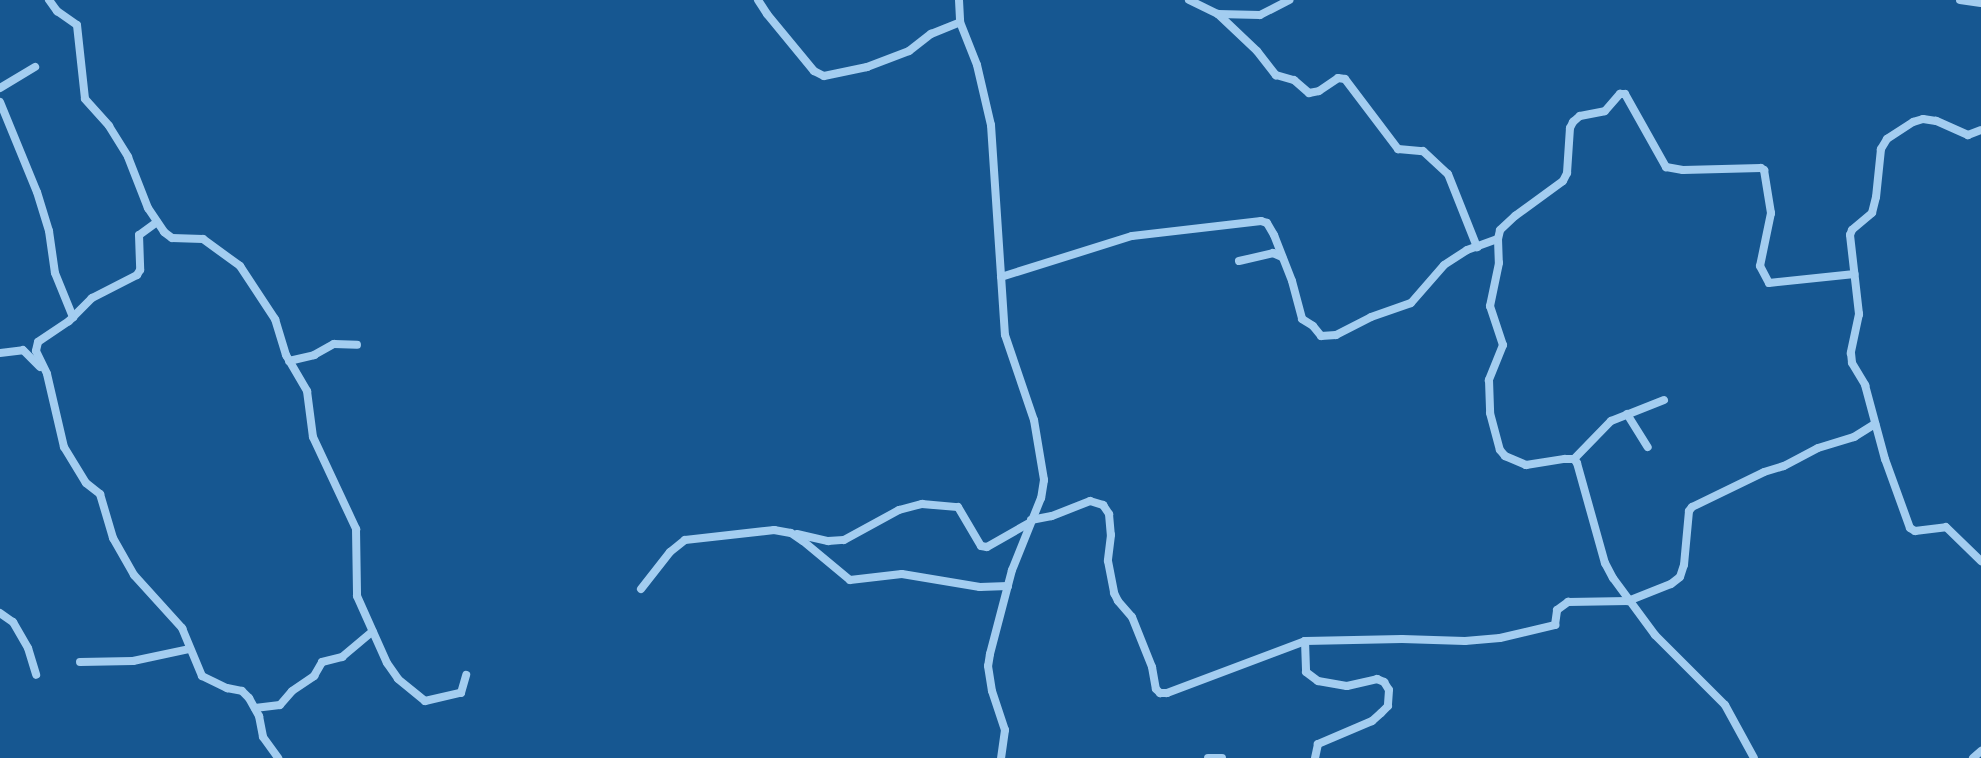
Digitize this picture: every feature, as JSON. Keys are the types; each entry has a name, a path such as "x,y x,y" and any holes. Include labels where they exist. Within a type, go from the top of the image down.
{"street":[{"path":"49,0 60,14 77,25 85,99 109,126 128,157 148,208 157,222 168,237 203,239 243,269 275,319 289,361 307,391 312,437 356,529 357,596 393,671 423,701 461,693 466,675"},
{"path":"758,0 766,14 814,71 824,76 867,67 909,51 931,34 960,22"},
{"path":"959,0 960,22 977,65 991,125 1005,335 1035,420 1044,480 1041,498 1030,521 1008,586 988,666 992,691 1005,730 1001,758"},
{"path":"1189,0 1218,14 1257,51 1276,75 1294,80 1309,93 1319,91 1338,78 1345,79 1398,149 1423,151 1448,174 1477,247"},
{"path":"1218,14 1260,15 1289,0"},
{"path":"1960,0 1981,3"},
{"path":"0,88 35,67"},
{"path":"1664,400 1608,423 1574,459 1526,465 1505,456 1498,444 1490,412 1489,380 1503,345 1490,306 1499,264 1500,230 1515,216 1563,181 1567,173 1570,128 1573,122 1581,116 1605,111 1620,94 1625,94 1666,167 1683,170 1761,168 1764,170 1771,213 1760,266 1769,283 1855,274"},
{"path":"0,102 37,192 49,231 55,273 73,317"},
{"path":"1981,130 1968,135 1936,121 1923,119 1912,122 1887,140 1881,149 1872,213 1852,230 1850,235 1859,314 1851,353 1852,363 1865,385 1875,424 1910,528 1915,531 1946,527 1981,561"},
{"path":"1001,277 1087,252 1112,241 1262,221 1267,224 1274,235 1302,319 1313,326 1321,336 1336,334 1371,317 1411,303 1444,265 1477,247 1498,239"},
{"path":"157,222 139,235 140,270 137,275 92,298 73,317 36,344 36,351 47,374 64,447 86,483 101,496 113,538 134,575 182,628 189,649 204,678 242,692 255,708 263,737 278,758"},
{"path":"1239,261 1273,253 1283,258"},
{"path":"289,361 314,355 334,344 357,345"},
{"path":"0,353 23,350 47,374"},
{"path":"1627,414 1648,447"},
{"path":"642,589 670,552 685,540 774,530 828,541 844,540 900,510 922,504 958,507 962,510 977,542 987,547 1015,533 1030,521 1052,516 1090,501 1103,505 1109,514 1111,535 1108,561 1114,593 1132,617 1152,667 1156,689 1160,693 1167,693 1305,641 1402,639 1465,641 1500,638 1555,626 1557,610 1568,602 1628,601 1671,584 1680,577 1684,565 1689,511 1692,507 1764,472 1784,466 1818,448 1854,437 1875,424"},
{"path":"1574,459 1579,468 1605,563 1628,601 1655,635 1725,705 1754,758"},
{"path":"791,533 850,580 902,574 980,587 1008,586"},
{"path":"0,614 13,622 28,648 36,675"},
{"path":"255,708 280,705 292,691 314,676 322,662 342,657 373,632"},
{"path":"1305,641 1306,672 1318,681 1347,686 1377,679 1384,682 1389,690 1388,705 1381,713 1372,721 1318,744 1315,758"},
{"path":"80,662 133,661 189,649"},
{"path":"1973,758 1981,751"},
{"path":"1208,758 1222,758"}]}
